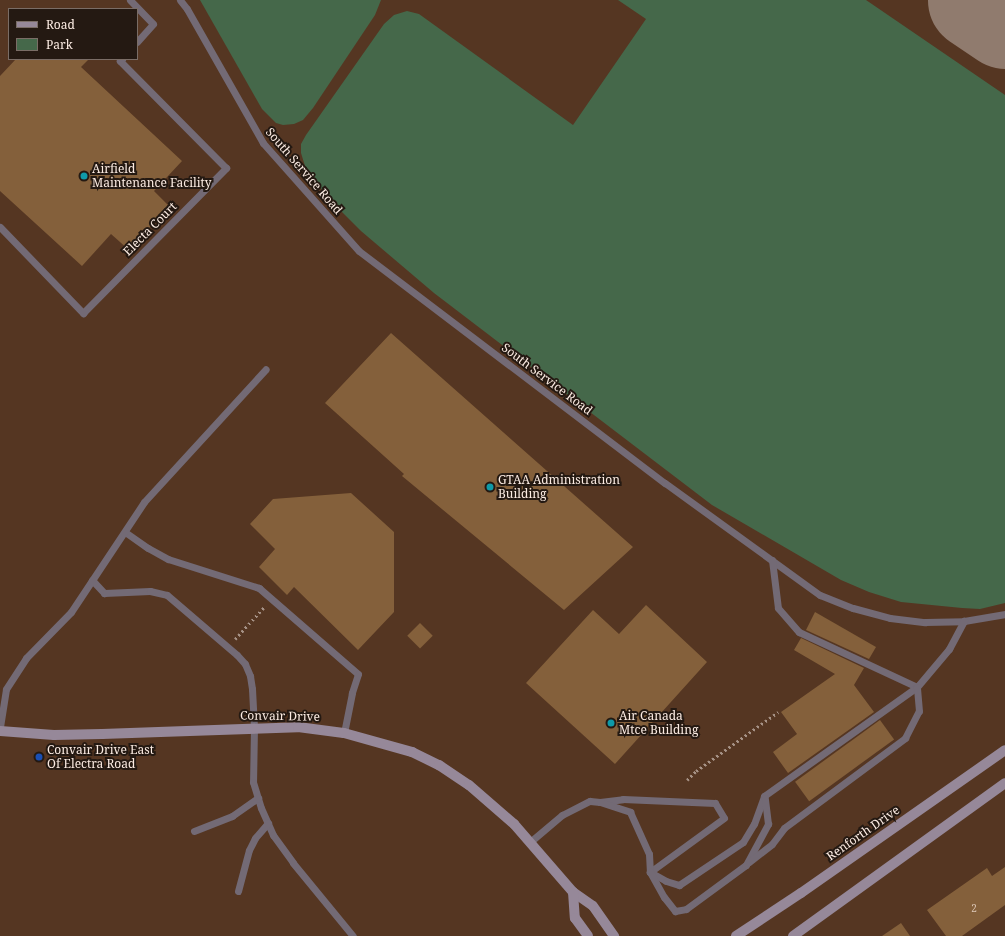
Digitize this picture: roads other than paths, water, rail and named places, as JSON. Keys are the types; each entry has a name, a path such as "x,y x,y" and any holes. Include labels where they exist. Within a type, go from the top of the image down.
{"street":[{"name":"Convair Drive","path":"0,731 54,735 254,727 298,727 344,733 412,752 439,765 470,785 514,824 574,892 593,906 614,936"},
{"name":"Renforth Drive","path":"736,936 801,893 1005,750"},
{"path":"793,936 1005,783"},
{"path":"574,892 575,918 586,935"}],"lane":[{"path":"130,0 138,8"},
{"name":"South Service Road","path":"180,0 187,9 263,143 359,251 665,483 820,595 853,608 890,618 925,622 964,622 1005,614"},
{"path":"138,8 153,24 138,41"},
{"name":"Electa Court","path":"0,227 83,313 226,168 120,61 121,60"},
{"path":"0,727 6,689 26,658 71,612 144,502 266,369"},
{"path":"125,532 148,548 168,559 259,588 358,674 352,693 344,733"},
{"path":"772,560 778,608 799,632 918,688"},
{"path":"92,580 104,593 150,591 167,595 245,664 250,676 254,727 254,782 258,798 273,835 293,863 352,936"},
{"path":"650,872 666,881 679,885 743,842 754,824 764,796 918,688 949,649 964,622"},
{"path":"530,842 562,815 590,800 630,812 649,854 650,872 664,897 675,911 686,909 772,844 784,828 905,738 919,711 918,688"},
{"path":"746,865 768,824 764,796"},
{"path":"194,831 232,816 258,798"},
{"path":"600,802 623,799 715,803 724,818 650,872"},
{"path":"238,891 255,838 268,823"}],"place":[{"name":"Airfield Maintenance Facility","path":"84,176"},
{"name":"GTAA Administration Building","path":"490,487"},
{"name":"Air Canada Mtce Building","path":"611,723"},
{"name":"Convair Drive East Of Electra Road","path":"39,757"}]}
